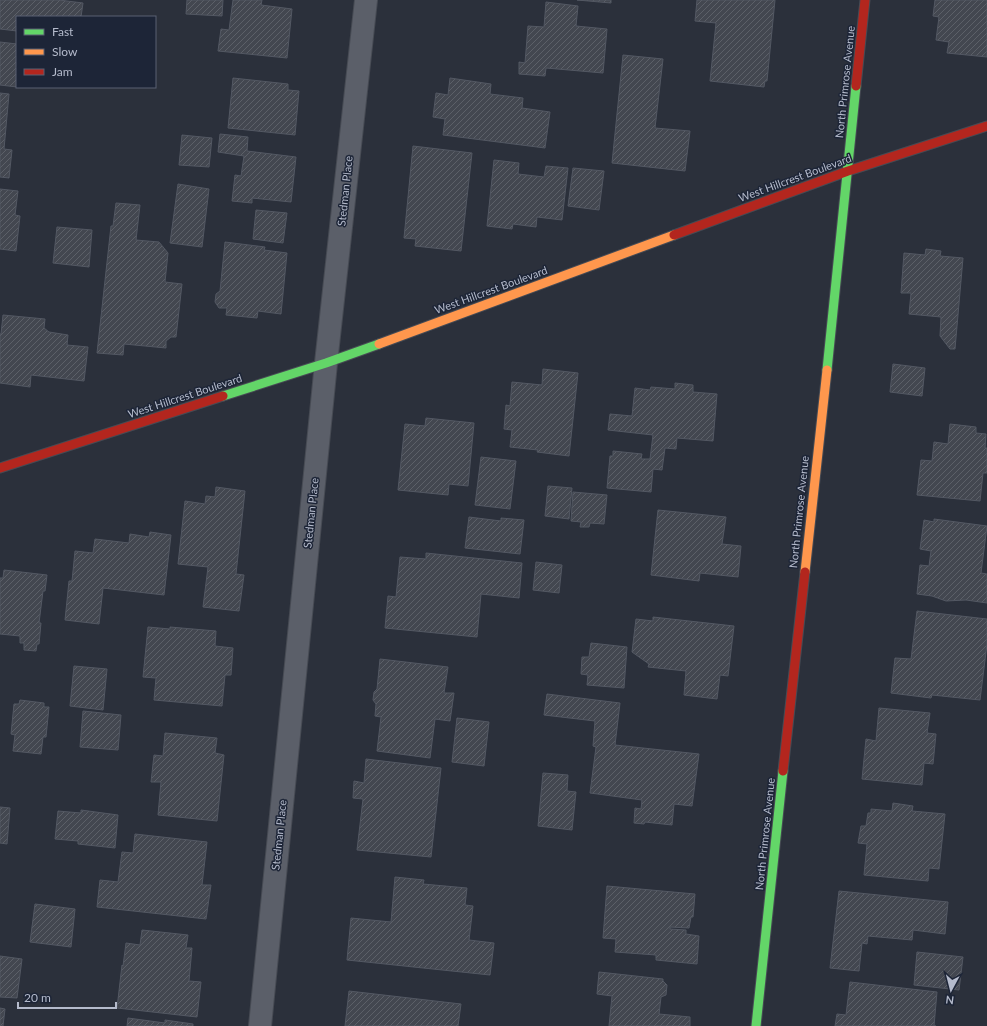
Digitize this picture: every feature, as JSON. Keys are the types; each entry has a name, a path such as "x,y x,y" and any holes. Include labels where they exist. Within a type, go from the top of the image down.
{"street":[{"name":"Stedman Place","path":"260,1026 326,363 366,0"},
{"name":"North Primrose Avenue","path":"756,1026 865,0"},
{"name":"West Hillcrest Boulevard","path":"0,468 326,363 848,171 987,126"}],"building":[{"path":"0,0 59,0 83,3 81,16 16,16 16,31 0,29"},
{"path":"187,0 223,0 222,16 186,14"},
{"path":"233,0 262,0 261,5 292,9 287,58 218,51 221,29 229,30"},
{"path":"577,0 611,0 611,3"},
{"path":"697,0 775,0 767,81 765,81 764,87 710,81 716,23 695,21"},
{"path":"935,0 987,0 987,57 947,53 949,42 936,40 939,17 933,16"},
{"path":"546,2 578,6 576,26 607,29 603,73 546,68 545,76 519,74 519,62 525,63 528,26 544,27"},
{"path":"0,42 16,44 16,87 0,85"},
{"path":"623,55 663,59 655,128 690,131 685,171 612,163"},
{"path":"233,78 288,84 288,90 299,91 295,135 228,128"},
{"path":"450,78 491,84 490,94 523,98 522,108 550,112 545,148 443,135 445,119 433,117 436,93 448,95"},
{"path":"0,93 9,94 4,149 12,150 9,178 0,177"},
{"path":"220,134 248,137 247,151 296,157 291,202 252,198 252,203 232,201 235,175 241,176 244,156 218,152"},
{"path":"182,135 212,138 209,167 179,165"},
{"path":"413,146 472,153 461,251 415,246 416,239 404,238"},
{"path":"494,160 519,163 518,174 544,177 546,166 568,168 562,220 537,217 536,227 513,224 512,229 487,226"},
{"path":"573,168 604,171 599,210 568,206"},
{"path":"178,184 209,189 202,247 170,243"},
{"path":"0,189 18,191 15,215 20,216 16,251 0,249"},
{"path":"116,203 140,205 136,240 159,242 168,253 165,282 182,284 176,337 171,337 166,341 166,348 124,344 123,355 97,353 111,226 113,226"},
{"path":"256,210 287,213 283,243 253,239"},
{"path":"57,227 92,230 89,267 53,263"},
{"path":"225,242 265,247 264,250 287,253 281,314 258,311 257,318 226,315 227,308 219,308 215,302 216,294 220,291"},
{"path":"926,249 941,251 940,256 963,258 955,349 950,349 940,336 941,317 909,314 911,293 901,293 904,253 925,255"},
{"path":"3,315 45,319 44,328 49,332 68,335 67,345 88,347 84,381 31,375 30,387 0,383 0,334"},
{"path":"893,364 925,368 922,396 890,392"},
{"path":"543,369 578,373 569,456 537,452 538,450 510,447 512,430 504,429 506,405 510,406 512,382 542,385"},
{"path":"675,383 693,385 693,392 717,394 713,441 677,438 676,449 665,448 662,470 653,469 651,492 607,488 610,456 613,456 613,451 642,454 641,459 650,459 653,435 608,430 610,414 632,416 635,388 650,390 651,387 675,389"},
{"path":"426,418 474,423 468,486 449,484 448,495 398,490 405,424 425,426"},
{"path":"950,424 976,427 976,433 986,434 985,448 987,448 987,473 983,473 980,501 917,495 921,460 932,461 934,442 948,444"},
{"path":"481,457 516,461 510,509 475,505"},
{"path":"548,486 572,488 569,519 545,516"},
{"path":"216,487 245,491 236,574 244,575 239,611 203,607 208,567 178,564 185,501 205,504 206,496 215,497"},
{"path":"573,492 607,495 604,524 590,523 589,527 580,527 581,522 571,521"},
{"path":"658,510 726,517 722,544 741,546 738,577 700,573 699,581 651,575"},
{"path":"469,517 501,521 501,518 524,520 520,554 465,548"},
{"path":"934,519 987,526 981,573 987,574 987,603 966,600 946,601 932,596 917,594 920,565 929,566 931,551 920,549 924,520 934,522"},
{"path":"150,532 171,535 164,595 103,588 99,624 65,620 69,581 72,581 75,551 93,553 95,539 129,543 130,534 149,537"},
{"path":"426,553 522,563 519,598 481,594 477,637 385,628 388,596 396,597 400,557 426,559"},
{"path":"536,562 562,565 559,593 533,590"},
{"path":"4,570 47,575 45,591 43,591 39,623 41,623 39,644 37,644 36,651 24,650 24,643 20,643 20,636 0,634 0,578 3,578"},
{"path":"917,611 987,619 987,644 980,700 932,695 931,698 891,693 895,658 911,659"},
{"path":"653,617 734,626 728,676 720,675 717,699 684,695 686,671 648,667 649,664 632,652 636,619 653,621"},
{"path":"148,627 170,629 170,627 216,631 215,646 233,648 231,675 225,675 222,706 154,700 156,678 143,677"},
{"path":"591,643 627,647 624,688 587,685 588,675 581,674 582,657 589,657"},
{"path":"380,659 448,667 444,693 454,693 450,721 435,719 430,758 377,751 381,717 375,716 376,704 373,700 374,692 377,689"},
{"path":"74,666 107,669 103,710 70,706"},
{"path":"547,694 620,703 615,745 699,754 692,806 674,804 672,825 645,822 644,824 634,823 635,808 641,809 642,800 590,793 596,747 593,746 595,721 544,715"},
{"path":"20,700 44,703 44,707 49,707 46,737 43,737 41,754 13,751 15,735 11,734 14,704 19,704"},
{"path":"879,708 930,713 927,733 936,734 933,764 924,763 922,785 862,779 866,739 876,741"},
{"path":"83,711 121,715 118,750 80,747"},
{"path":"457,718 489,722 484,766 452,762"},
{"path":"165,733 217,738 215,753 224,755 217,821 158,815 161,782 151,782 154,755 163,756"},
{"path":"366,759 441,768 431,857 357,850 363,799 353,798 354,781 364,783"},
{"path":"543,773 568,775 567,791 576,792 572,830 538,826"},
{"path":"893,803 913,806 912,811 945,814 939,869 929,868 928,881 864,875 867,844 858,843 861,826 866,826 868,813 871,813 871,809 892,811"},
{"path":"0,807 10,808 7,844 0,843"},
{"path":"81,810 118,815 115,848 78,844 78,841 55,839 58,811 81,813"},
{"path":"135,834 207,842 202,885 211,885 206,919 97,907 100,880 118,882 122,852 133,853"},
{"path":"395,877 424,880 423,884 467,888 465,905 473,906 469,940 494,943 490,975 347,960 351,918 391,922"},
{"path":"607,886 695,894 693,917 691,917 689,928 670,927 670,929 686,930 686,934 699,936 697,964 656,960 656,955 615,952 616,939 603,938"},
{"path":"839,891 948,902 945,934 913,930 912,940 868,936 867,944 862,943 859,971 830,968"},
{"path":"35,904 75,909 71,947 30,942"},
{"path":"142,930 188,935 186,948 192,948 189,981 201,982 197,1017 117,1008 126,943 140,945"},
{"path":"917,952 963,957 959,990 914,985"},
{"path":"0,956 22,959 17,998 0,997"},
{"path":"599,972 663,979 667,985 666,995 661,997 659,1014 690,1017 690,1026 609,1026 612,996 597,994"},
{"path":"850,982 937,992 934,1026 835,1026 837,1014 846,1015"},
{"path":"349,991 461,1004 458,1026 345,1026"},
{"path":"0,1008 5,1009 3,1026 0,1026"},
{"path":"128,1018 165,1023 165,1020 193,1024 193,1026 127,1026"}],"traffic: fast":[{"path":"827,370 856,86"},
{"path":"223,396 326,363 379,344"},
{"path":"756,1026 783,771"}],"traffic: slow":[{"path":"379,344 674,235"},
{"path":"805,572 827,370"}],"traffic: jam":[{"path":"856,86 865,0"},
{"path":"674,235 848,171 987,126"},
{"path":"0,468 223,396"},
{"path":"783,771 805,572"}]}
